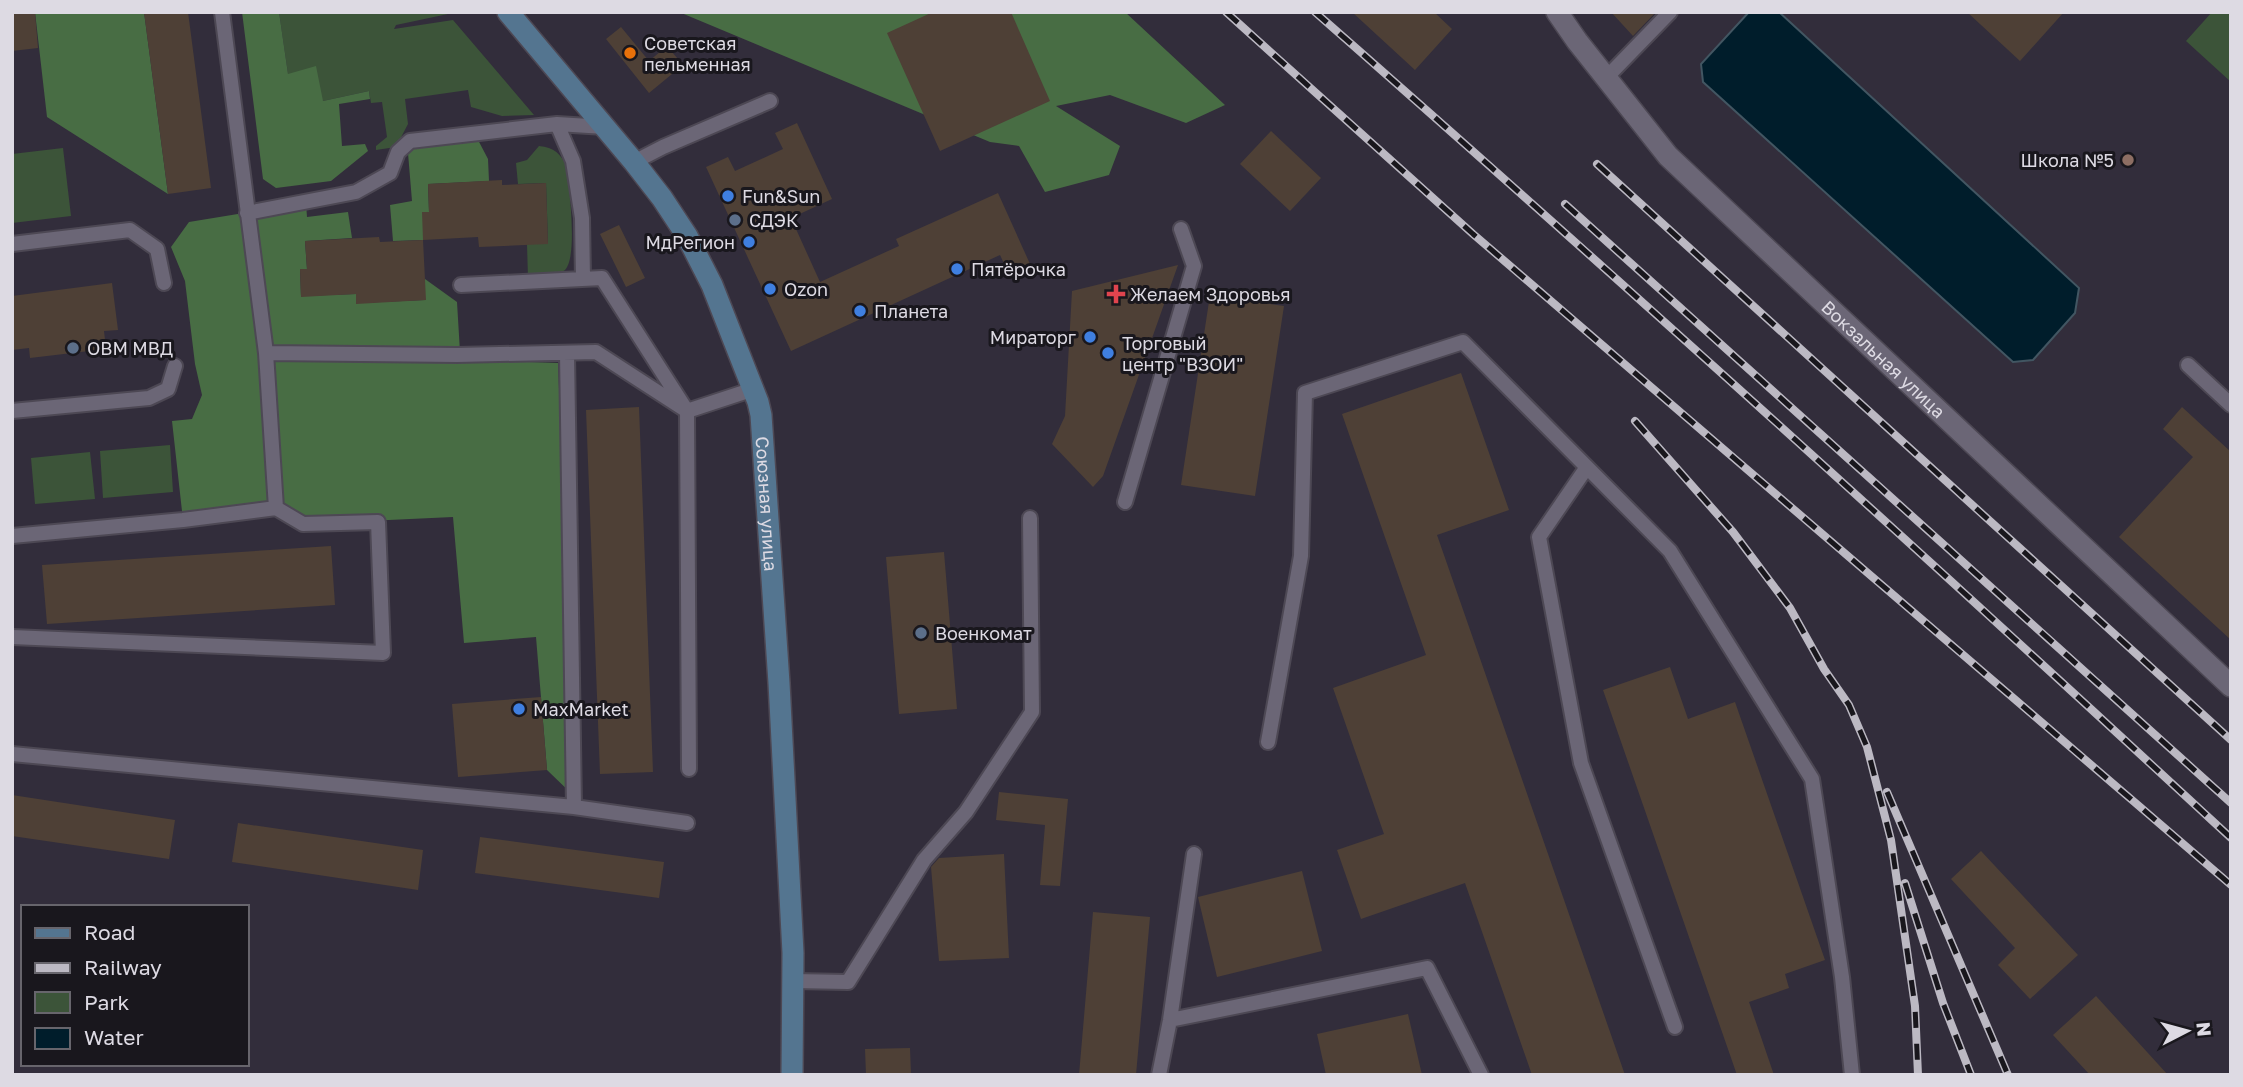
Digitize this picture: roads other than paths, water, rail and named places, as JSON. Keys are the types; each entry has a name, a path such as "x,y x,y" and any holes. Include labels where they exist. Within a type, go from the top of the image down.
{"street":[{"name":"Союзная улица","path":"508,12 634,162 687,236 712,285 754,389 761,415 779,683 793,981 792,1075"},
{"name":"Вокзальная улица","path":"1557,12 1668,156 2231,686"}],"lane":[{"path":"222,12 265,354 276,508"},
{"path":"1606,78 1670,12"},
{"path":"634,162 770,101"},
{"path":"247,213 356,192 390,173 398,152 410,141 557,124 605,127"},
{"path":"557,124 573,161 582,218 583,279"},
{"path":"1125,502 1195,266 1181,229"},
{"path":"12,244 130,230 157,249 164,283"},
{"path":"461,285 601,278 687,411 689,769"},
{"path":"1268,742 1301,556 1305,393 1463,342 1670,551 1812,779 1842,977 1852,1075"},
{"path":"265,354 596,352 687,411"},
{"path":"567,354 574,807"},
{"path":"2188,365 2231,405"},
{"path":"12,411 149,398 168,389 175,366"},
{"path":"687,411 754,389"},
{"path":"1587,467 1539,537 1581,763 1675,1027"},
{"path":"12,536 183,520 276,508 303,524 379,522 383,653 12,637"},
{"path":"793,981 848,982 924,860 966,812 1032,712 1030,518"},
{"path":"12,754 574,807 687,823"},
{"path":"1159,1075 1170,1020 1194,855"},
{"path":"1170,1020 1427,968 1481,1075"}],"water":[{"path":"1749,12 1779,12 2079,288 2075,313 2033,360 2013,362 1703,82 1701,64"}],"railway":[{"path":"1226,12 1473,234 2231,885"},
{"path":"1315,12 1776,422 2231,838"},
{"path":"1597,164 2231,740"},
{"path":"1565,204 2231,803"},
{"path":"1635,421 1733,532 1790,608 1824,669 1849,705 1867,747 1891,840 1915,1006 1918,1075"},
{"path":"1887,792 2008,1075"},
{"path":"1905,883 1943,1003 1971,1075"}],"place":[{"name":"Советская пельменная","path":"630,53"},
{"name":"Школа №5","path":"2128,160"},
{"name":"Fun&Sun","path":"728,196"},
{"name":"СДЭК","path":"735,220"},
{"name":"МдРегион","path":"749,242"},
{"name":"Пятёрочка","path":"957,269"},
{"name":"Ozon","path":"770,289"},
{"name":"Желаем Здоровья","path":"1116,294"},
{"name":"Планета","path":"860,311"},
{"name":"Мираторг","path":"1090,337"},
{"name":"ОВМ МВД","path":"73,348"},
{"name":"Торговый центр \"ВЗОИ\"","path":"1108,353"},
{"name":"Военкомат","path":"921,633"},
{"name":"MaxMarket","path":"519,709"}]}
